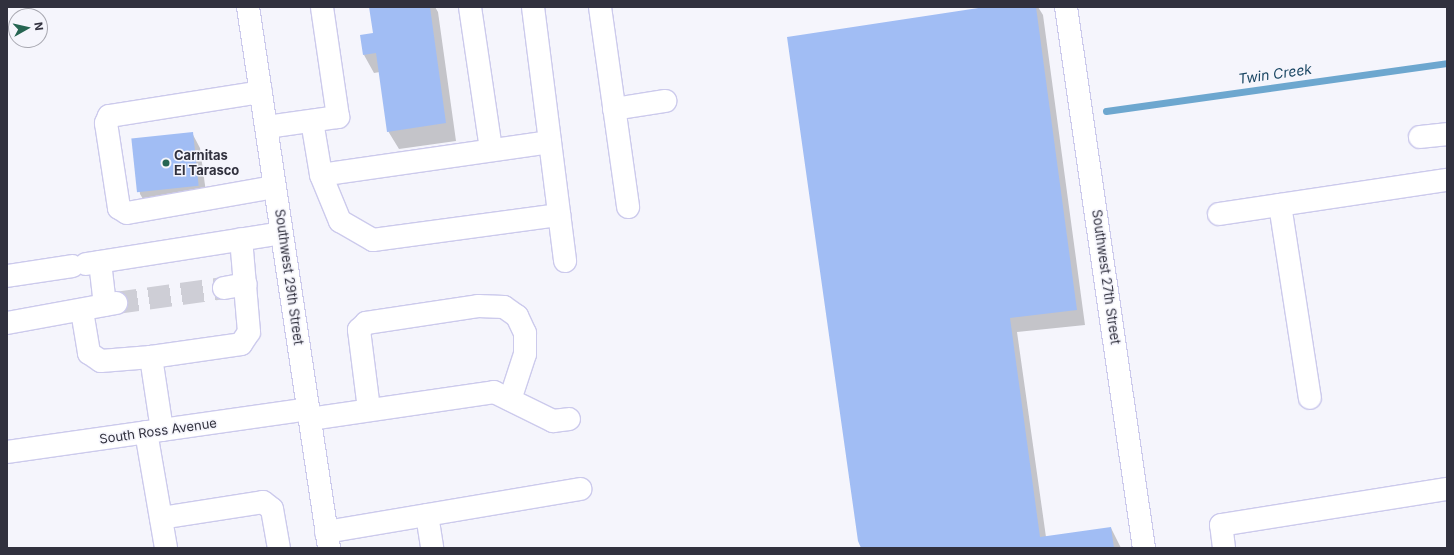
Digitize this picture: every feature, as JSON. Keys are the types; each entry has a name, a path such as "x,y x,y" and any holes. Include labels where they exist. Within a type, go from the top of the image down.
{"street":[{"name":"Southwest 29th Street","path":"248,7 327,540"},
{"path":"266,127 338,117 322,7"},
{"path":"470,7 491,149"},
{"path":"533,7 565,261"},
{"path":"600,7 628,206"},
{"name":"Southwest 27th Street","path":"1066,7 1144,548"},
{"path":"261,92 109,116 106,122 119,208 127,213 275,187"},
{"path":"614,109 665,101"},
{"path":"312,121 321,175 340,221 373,240 559,215"},
{"path":"1420,137 1447,134"},
{"path":"321,175 491,149 550,142"},
{"path":"1219,214 1447,180"},
{"path":"1280,205 1310,398"},
{"path":"7,276 282,233"},
{"path":"82,311 89,353 101,361 150,357 241,344 249,332 241,239"},
{"path":"7,323 82,311 110,304 86,264"},
{"path":"224,288 246,284"},
{"path":"369,409 359,330 366,323 478,306 504,307 517,316 525,333 525,354 510,400"},
{"path":"150,357 161,518 166,548"},
{"name":"South Ross Avenue","path":"7,452 154,431 369,409 494,392 553,422 570,419"},
{"path":"1224,548 1221,525 1447,488"},
{"path":"327,540 427,515 580,489"},
{"path":"161,518 263,502 272,509 279,548"},
{"path":"427,515 432,548"}],"building":[{"path":"369,7 430,7 446,123 387,132 376,53 363,55 360,35 373,33"},
{"path":"985,7 1036,7 1077,310 1010,318 1040,537 1111,527 1114,548 861,548 858,541 787,37"},
{"name":"Carnitas El Tarasco","path":"193,132 199,186 137,192 131,138"}],"waterway":[{"name":"Twin Creek","path":"1106,111 1447,63"}],"tunnel":[{"path":"116,303 224,288"}],"place":[{"name":"Carnitas El Tarasco","path":"166,163"}]}
